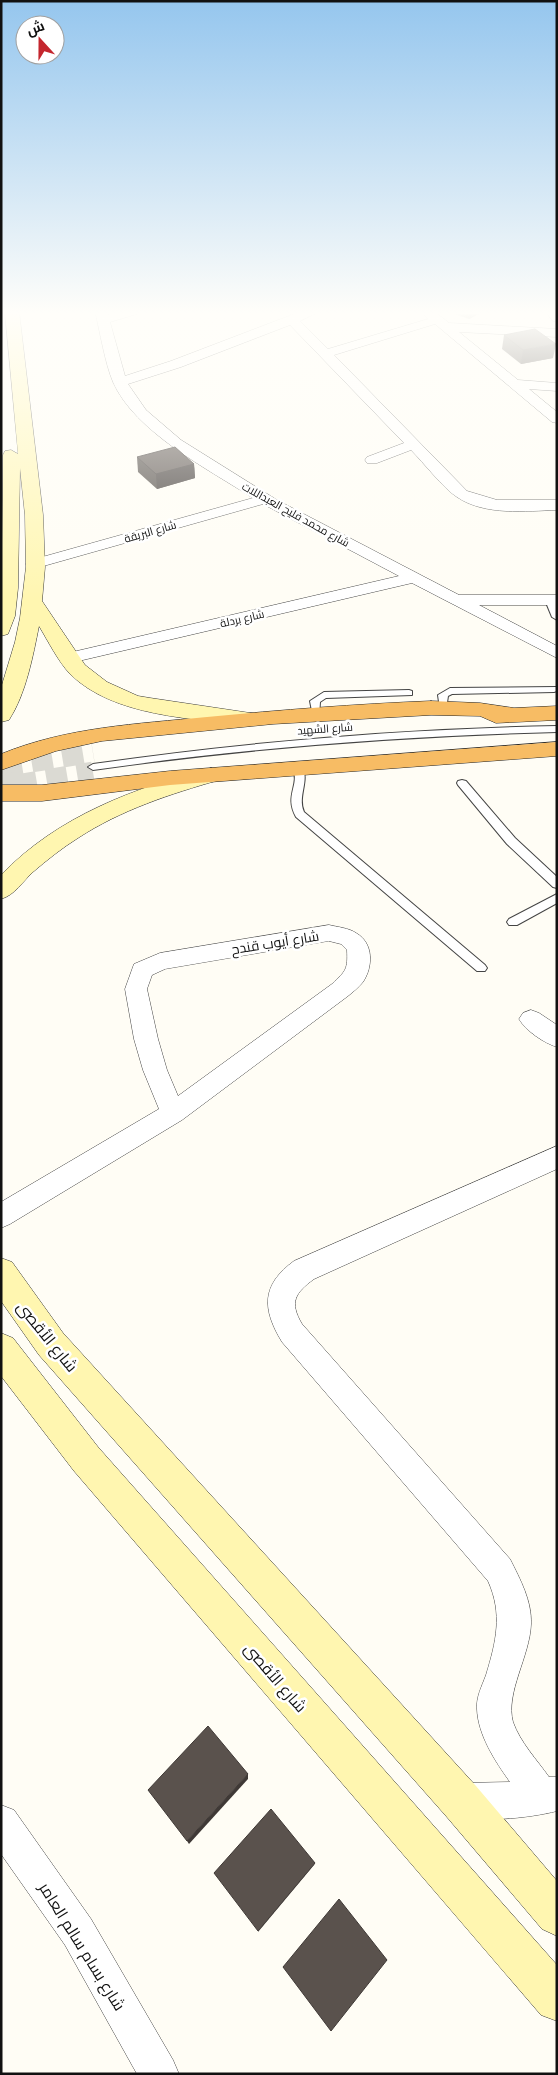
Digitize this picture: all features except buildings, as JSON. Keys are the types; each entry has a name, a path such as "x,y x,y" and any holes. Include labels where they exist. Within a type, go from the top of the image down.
{"highway":[{"path":"1,763 33,750 80,738 249,719 443,707 485,710 513,715"},
{"name":"شارع الشهيد","path":"93,763 246,734 557,713"},
{"name":"شارع الشهيد","path":"93,763 462,741 557,740"},
{"path":"1,793 42,793 128,781 557,749"}],"main road":[{"path":"2,627 10,573 10,518 13,482 7,408"},
{"path":"1,715 22,661 31,619 34,516 22,408"},
{"path":"32,600 77,669 100,687 132,701 150,705 249,719"},
{"path":"1,890 30,859 77,826 125,802 212,775"},
{"name":"شارع الأقصى","path":"1,1272 51,1344 461,1801 557,1914"},
{"name":"شارع الأقصى","path":"1,1349 86,1459 557,1999"}],"street":[{"name":"شارع محمد فليح العبداللات","path":"138,408 157,428 197,458 265,499 557,653"},
{"path":"378,408 456,488 471,498 506,506 557,505"},
{"path":"542,408 557,420"},
{"path":"372,460 413,444"},
{"name":"شارع البريقة","path":"34,564 265,499"},
{"name":"شارع بردلة","path":"70,658 414,578"},
{"path":"454,600 553,600"},
{"name":"شارع أيوب قندح","path":"1,1216 172,1114 340,990 354,977 360,964 358,947 348,938 328,934 160,961 142,970 136,989 146,1039 155,1070 172,1114"},
{"path":"531,1019 557,1038"},
{"path":"550,1796 505,1742 497,1726 494,1710 495,1694 515,1631 514,1610 508,1588 499,1570 292,1333 284,1322 280,1310 281,1298 285,1287 304,1270 557,1157"},
{"path":"461,1801 502,1801 550,1796"},
{"name":"شارع بسام سالم العامر","path":"1,1824 11,1834 78,1932 159,2074"}],"lane":[{"path":"553,600 557,617"},
{"path":"443,707 443,695 450,691 554,689"},
{"path":"316,714 315,701 324,695 409,693"},
{"path":"93,763 305,736 418,728 557,724"},
{"path":"93,763 329,739 469,731 557,729"},
{"path":"298,768 300,781 294,796 294,802 300,814 481,968"},
{"path":"462,782 510,841 557,884"},
{"path":"513,922 557,898"}],"tunnel":[{"path":"1,767 93,752"},
{"path":"16,785 93,772"},
{"path":"1,788 23,784"}]}
